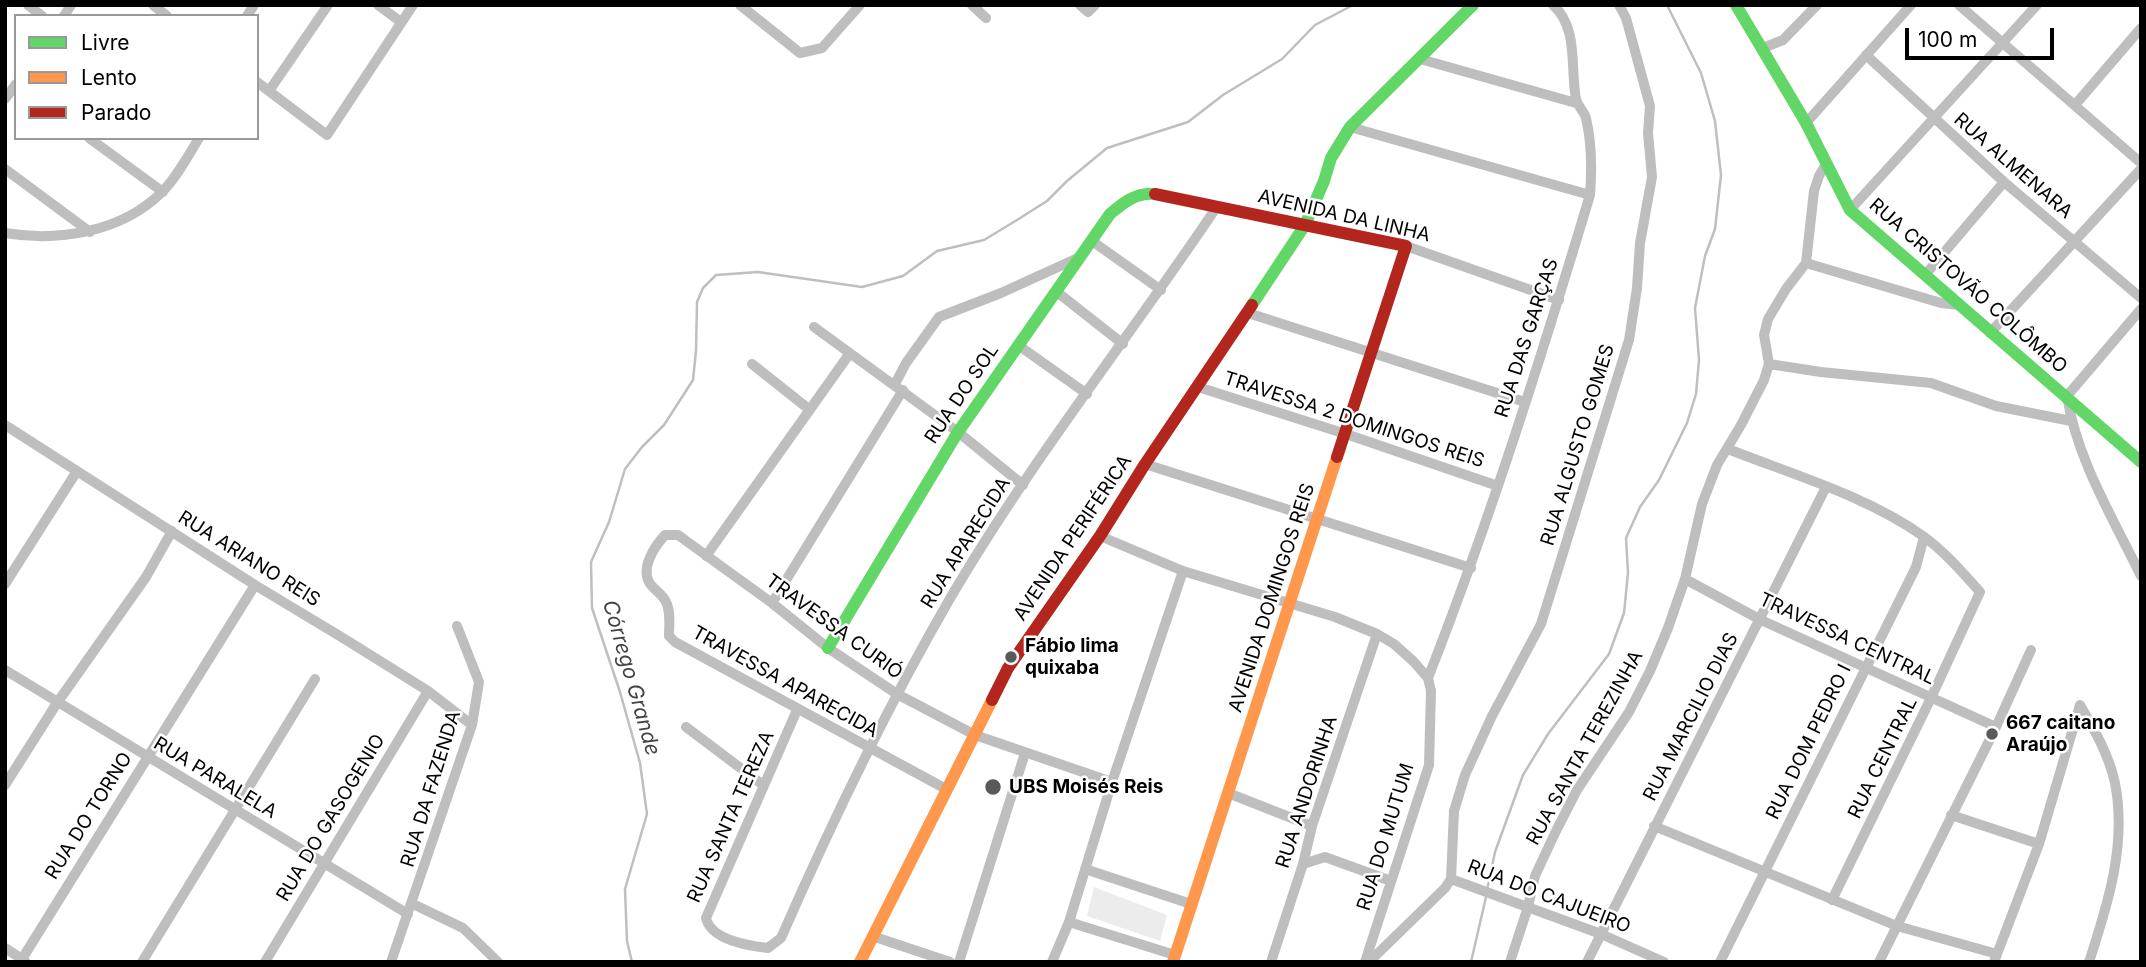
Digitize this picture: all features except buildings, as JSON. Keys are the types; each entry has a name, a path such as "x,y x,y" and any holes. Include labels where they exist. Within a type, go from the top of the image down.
{"street":[{"path":"269,91 328,5"},
{"path":"378,5 401,22"},
{"path":"259,84 327,135 412,5"},
{"path":"740,5 800,53 822,48 860,5"},
{"path":"972,5 986,18"},
{"path":"1080,5 1088,12 1095,5"},
{"name":"AVENIDA PERIFÉRICA","path":"860,962 1009,668 1100,536 1305,225 1335,149 1350,127 1473,5"},
{"name":"RUA DAS GARÇAS","path":"1428,678 1471,568 1559,300 1590,195 1592,172 1586,114 1576,103 1569,29 1562,13 1553,5"},
{"name":"RUA ALGUSTO GOMES","path":"1451,879 1454,811 1465,775 1492,716 1541,624 1629,340 1640,243 1652,177 1648,133 1650,106 1626,18 1619,5"},
{"name":"RUA CRISTOVÃO COLÔMBO","path":"1736,5 1806,123 1850,210 1990,333 2137,455"},
{"path":"1763,48 1783,40 1817,5"},
{"path":"1806,123 1911,5"},
{"path":"1959,5 2141,163"},
{"path":"1850,210 2037,5"},
{"path":"2075,106 2141,28"},
{"name":"RUA ALMENARA","path":"1866,55 2004,182 2141,298"},
{"path":"1420,59 1576,103"},
{"path":"1350,127 1590,195"},
{"path":"92,140 163,192"},
{"path":"5,233 54,235 90,232 114,225 163,192 198,140"},
{"path":"1826,164 1814,191 1806,263 1941,303 1959,305"},
{"path":"5,169 90,232"},
{"path":"1990,333 2141,169"},
{"path":"1925,275 2004,182"},
{"name":"RUA DO SOL","path":"828,648 958,432 1110,214 1125,201 1145,193 1158,195"},
{"name":"AVENIDA DA LINHA","path":"1158,195 1406,246 1559,300"},
{"name":"RUA APARECIDA","path":"788,922 868,748 949,600 1023,485 1124,344 1216,208"},
{"path":"1092,240 1161,290"},
{"name":"AVENIDA DOMINGOS REIS","path":"1174,958 1406,246"},
{"path":"772,603 899,387 906,363 939,317 1002,293 1081,257"},
{"name":"RUA SANTA TEREZINHA","path":"1510,962 1535,876 1556,831 1577,790 1629,712 1668,628 1685,579 1702,504 1717,465 1761,389 1769,364 1764,335 1769,319 1786,289 1806,263"},
{"path":"1057,292 1124,344"},
{"path":"2141,309 2067,396 2071,421 2096,485 2141,576"},
{"path":"1248,313 1525,402"},
{"path":"814,327 899,387 1023,485"},
{"path":"1018,345 1087,394"},
{"path":"702,553 850,353"},
{"path":"752,364 810,410"},
{"path":"1769,364 1931,383 1996,406 2071,421"},
{"name":"TRAVESSA 2 DOMINGOS REIS","path":"1198,387 1498,486"},
{"name":"RUA ARIANO REIS","path":"5,425 255,585 428,691 472,725"},
{"path":"1728,449 1826,487 1901,522 1924,537"},
{"path":"1145,464 1471,568"},
{"path":"5,584 77,471"},
{"name":"RUA MARCILIO DIAS","path":"1587,962 1826,487"},
{"path":"5,785 57,703 134,594 172,531"},
{"name":"TRAVESSA APARECIDA","path":"702,553 678,535 664,536 648,563 649,583 666,602 669,636 675,642 946,789"},
{"path":"1100,536 1183,571 1335,617 1377,634 1404,652 1428,678"},
{"name":"RUA CENTRAL","path":"1832,900 1980,592 1924,537"},
{"name":"RUA DOM PEDRO I","path":"1720,962 1916,567 1924,537"},
{"name":"TRAVESSA CURIÓ","path":"702,553 772,603 828,648 897,694 975,735 1112,782"},
{"path":"1052,962 1069,922 1112,782 1183,571"},
{"name":"TRAVESSA CENTRAL","path":"1685,579 1761,620 1996,727"},
{"name":"RUA DO TORNO","path":"24,960 146,757 255,585"},
{"name":"RUA DA FAZENDA","path":"391,962 472,725 479,682 457,626"},
{"name":"RUA ANDORINHA","path":"1271,962 1303,864 1312,826 1377,634"},
{"path":"1879,962 1996,727 2031,650"},
{"name":"RUA PARALELA","path":"5,670 408,915"},
{"name":"RUA DO MUTUM","path":"1367,962 1429,765 1431,691 1428,678"},
{"path":"142,962 314,679"},
{"name":"RUA DO GASOGENIO","path":"265,962 428,691"},
{"path":"1654,827 1897,926 1995,958 2039,844 2080,705 2104,751 2115,783 2119,838 2106,905 2089,962"},
{"name":"RUA SANTA TEREZA","path":"788,922 781,939 768,948 751,946 715,932 708,926 706,918 797,710"},
{"path":"686,727 763,785"},
{"path":"959,962 1025,753"},
{"path":"1228,793 1312,826"},
{"path":"1951,816 2039,844"},
{"path":"1303,864 1325,857 1391,881"},
{"path":"1085,869 1191,904"},
{"name":"RUA DO CAJUEIRO","path":"1367,962 1399,935 1451,879 1601,934 1651,959 1664,962"},
{"path":"413,904 463,928 498,962"},
{"path":"1069,922 1174,958"},
{"path":"874,937 950,962"},
{"path":"5,948 24,960"}],"shaded area":[{"path":"1094,887 1167,915 1160,941 1087,916"}],"waterway":[{"name":"Córrego Grande","path":"632,962 627,941 625,889 647,814 640,763 592,608 591,562 609,522 625,469 664,425 693,380 697,302 703,288 716,275 758,272 862,287 903,276 937,251 984,240 1017,220 1047,201 1107,148 1188,122 1223,95 1282,59 1315,25 1353,5"},
{"path":"1487,890 1495,852 1523,775 1548,734 1609,654 1624,613 1628,573 1626,538 1640,507 1659,480 1687,423 1696,394 1699,360 1695,308 1705,256 1715,229 1721,175 1715,121 1701,73 1667,5"},
{"path":"1471,962 1486,897"}],"traffic: fast":[{"path":"1252,305 1305,225 1331,158 1350,127 1473,5"},
{"path":"1736,5 1806,123 1850,210 2141,462"},
{"path":"828,648 958,432 1110,214 1136,197 1155,194"}],"traffic: slow":[{"path":"1173,962 1337,457"},
{"path":"860,962 992,700"}],"traffic: jam":[{"path":"1155,194 1406,246 1337,457"},
{"path":"992,700 1008,668 1100,536 1252,305"}],"place":[{"name":"Fábio lima quixaba","path":"1011,657"},
{"name":"667 caitano Araújo","path":"1992,734"},
{"name":"UBS Moisés Reis","path":"993,787"}]}
